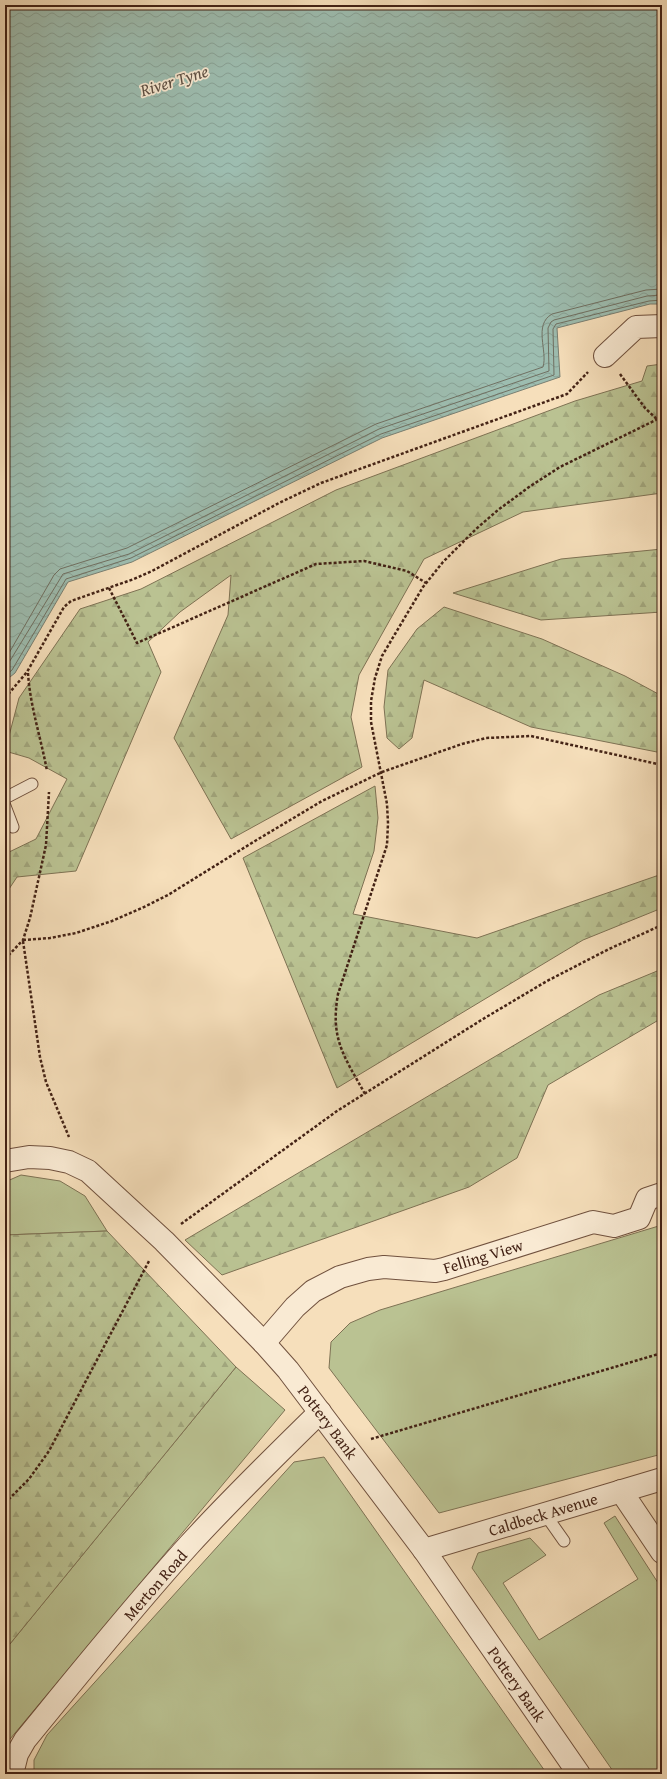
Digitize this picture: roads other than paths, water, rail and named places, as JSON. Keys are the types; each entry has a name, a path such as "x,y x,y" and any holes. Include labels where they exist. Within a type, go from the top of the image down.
{"street":[{"path":"605,356 636,327 662,326"},
{"name":"Pottery Bank","path":"5,1161 29,1157 50,1158 69,1162 88,1171 164,1241 264,1343 288,1370 424,1550 579,1774"},
{"name":"Felling View","path":"264,1343 295,1307 313,1291 340,1277 368,1269 384,1267 426,1271 439,1270 593,1222 614,1226 639,1218 647,1198 662,1194"},
{"name":"Merton Road","path":"12,1774 17,1754 25,1740 187,1547 235,1496 320,1412"},
{"name":"Caldbeck Avenue","path":"424,1550 662,1479"},
{"path":"621,1491 662,1552"}],"lane":[{"path":"5,798 32,784"},
{"path":"5,806 13,827"},
{"path":"545,1514 564,1541"}],"water":[{"name":"River Tyne","path":"5,5 662,5 662,304 650,304 557,328 560,377 382,438 132,562 68,582 15,673 5,681"}]}
